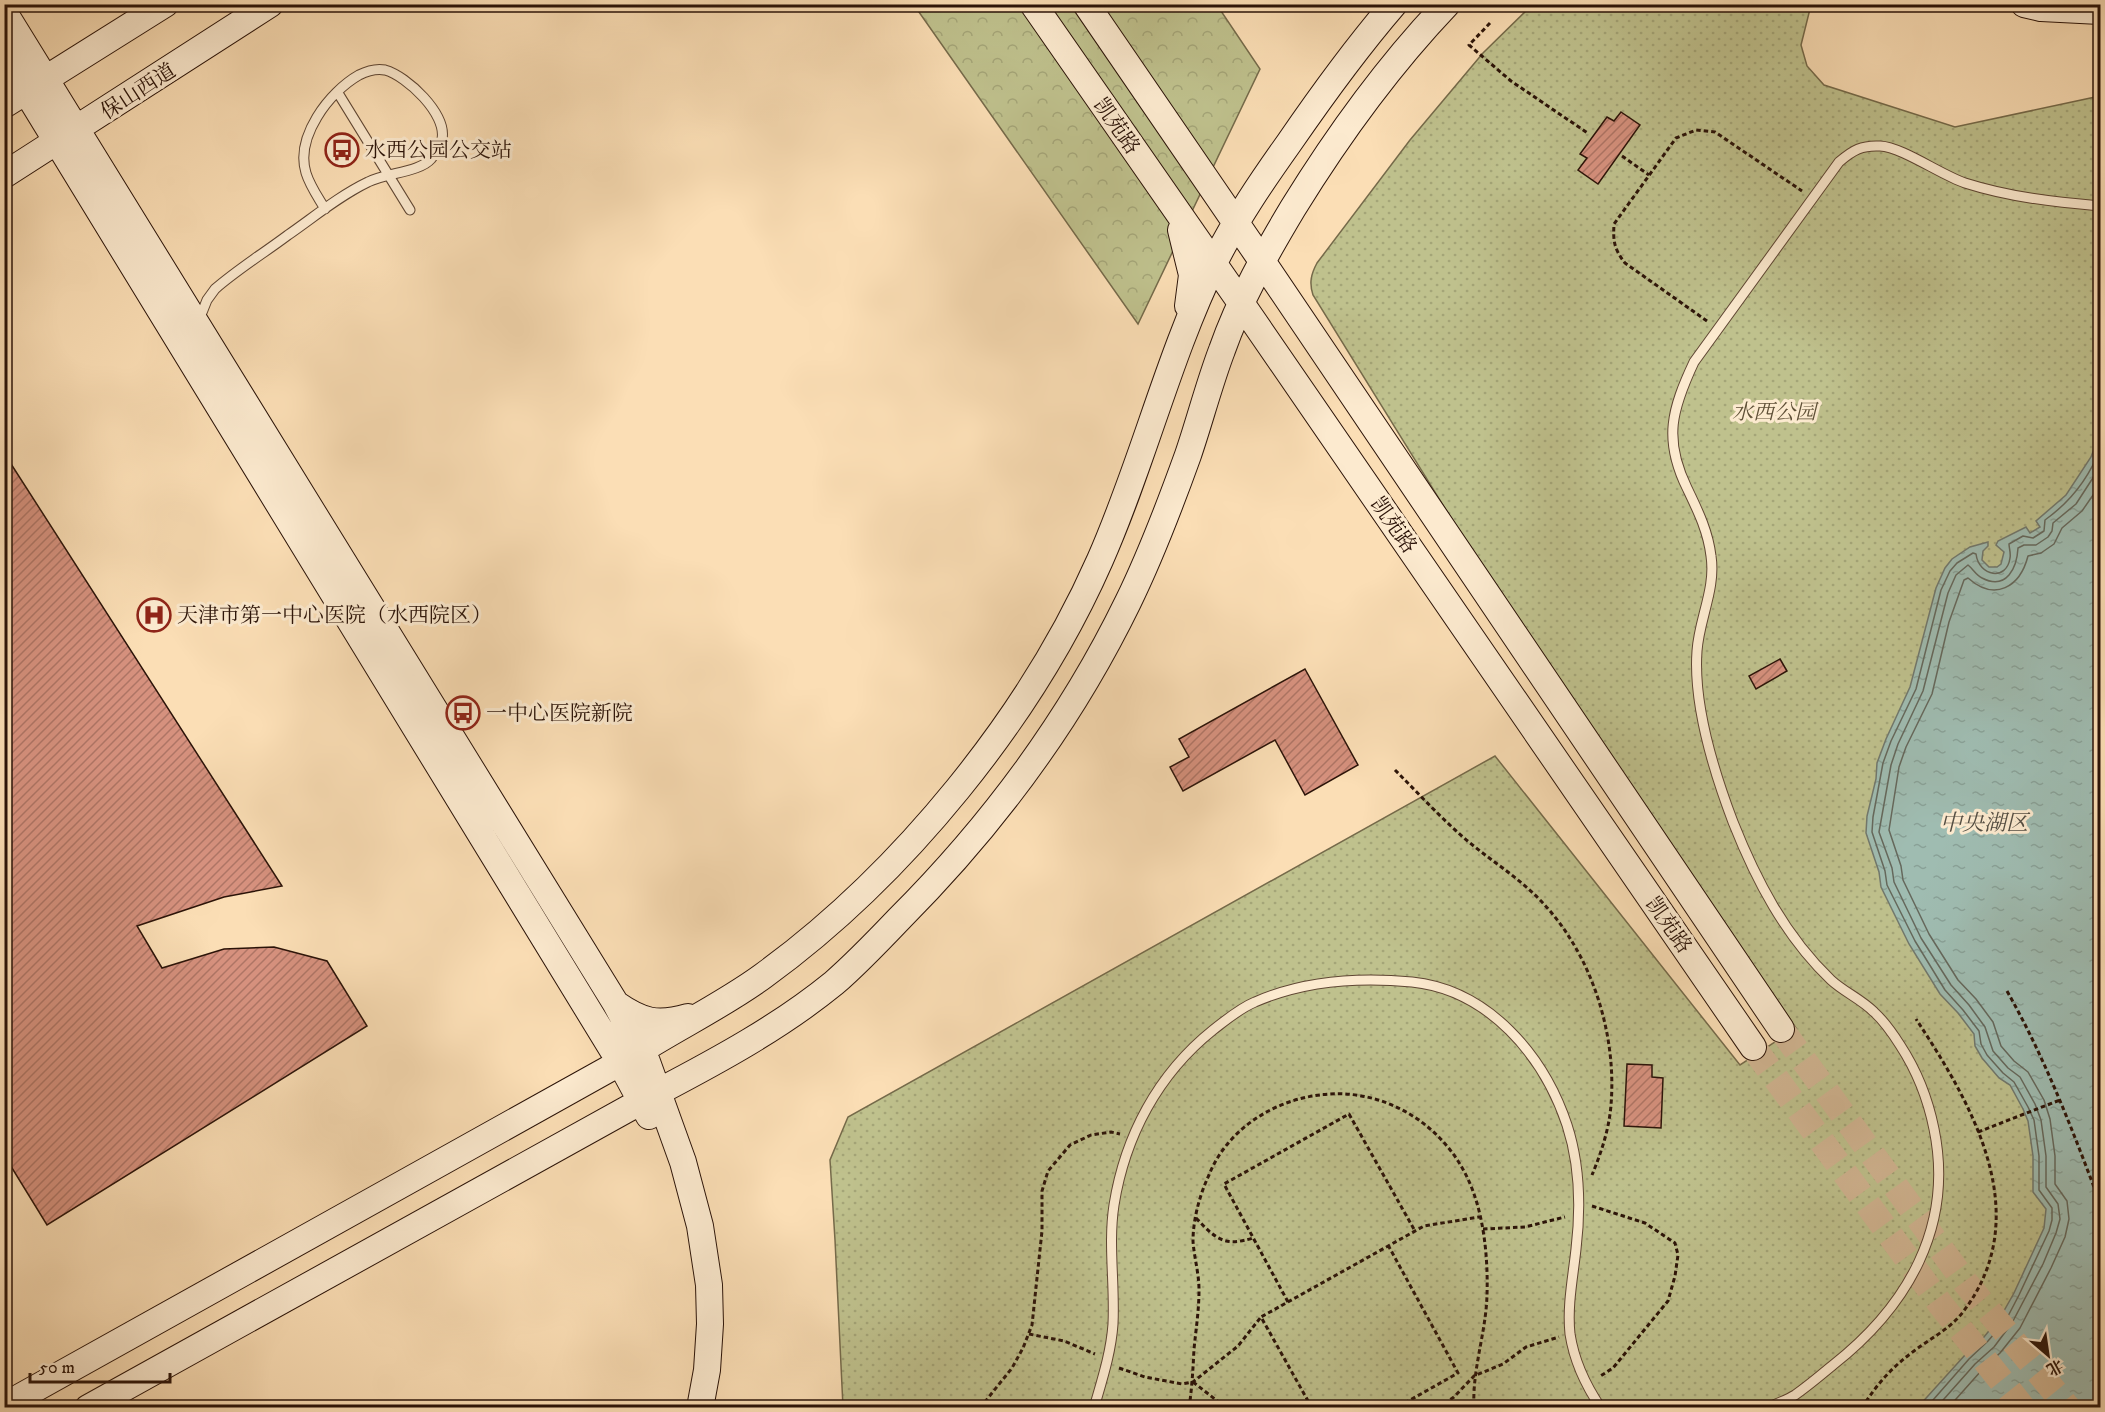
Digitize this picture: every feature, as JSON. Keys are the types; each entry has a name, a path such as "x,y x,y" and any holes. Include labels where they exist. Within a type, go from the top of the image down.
{"main road":[{"path":"4,105 165,4"},
{"name":"保山西道","path":"4,175 270,4"},
{"name":"凯苑路","path":"1033,4 1169,202 1220,265 1241,303 1753,1047"},
{"name":"凯苑路","path":"1086,4 1781,1029"},
{"path":"4,1406 635,1058 766,974 858,897 953,796 1025,699 1099,562 1183,336 1220,265 1236,223 1314,107 1360,44 1394,4"},
{"path":"88,1407 731,1053 787,1018 834,982 937,881 998,811 1049,739 1091,671 1127,603 1157,536 1187,456 1222,350 1241,303 1262,261 1320,164 1365,101 1414,39 1448,4"},
{"path":"2024,4 2041,8 2100,11"},
{"path":"4,12 36,85 197,345 616,1004 650,1096 693,1193 709,1285 710,1324 707,1370 700,1407"},
{"path":"4,55 36,85"},
{"path":"68,135 197,345 597,1023 612,1040 635,1058 674,1065 731,1053"},
{"path":"1193,162 1210,209 1227,304 1222,350"},
{"path":"1169,202 1184,237 1192,274 1183,336"},
{"path":"616,1004 634,1017 648,1021 665,1022 708,1012"},
{"path":"650,1096 675,1178 691,1251 696,1293 698,1327 696,1363 687,1407"}],"lane":[{"path":"197,345 207,300 215,289 325,208 367,182 418,167 429,161 442,139 441,126 419,93 406,80 383,70 367,71 351,80 323,108 311,126 305,143 305,171 311,187 325,208"},
{"path":"338,93 410,210"},
{"path":"1768,1407 1794,1395 1847,1354 1880,1323 1913,1274 1929,1240 1937,1208 1938,1159 1930,1111 1922,1085 1911,1063 1879,1011 1834,983 1798,946 1782,923 1734,825 1712,763 1699,694 1697,651 1709,596 1712,561 1700,511 1686,486 1674,453 1673,428 1677,399 1694,362 1839,162 1855,148 1884,146 1973,185 2003,193 2049,201 2100,206"},
{"path":"1094,1407 1107,1362 1113,1324 1111,1237 1114,1205 1132,1137 1144,1112 1177,1064 1198,1041 1226,1019 1254,1002 1315,984 1352,979 1384,979 1419,983 1448,991 1475,1003 1500,1020 1523,1044 1541,1070 1566,1124 1578,1173 1577,1245 1570,1292 1570,1334 1575,1355 1601,1407"},
{"path":"1788,1407 1794,1395"}],"path":[{"path":"1490,23 1469,45 1511,81 1589,134"},
{"path":"1719,328 1642,276 1617,252 1613,241 1614,224 1649,175 1676,138 1696,129 1705,130 1715,132 1813,198"},
{"path":"1622,156 1649,175"},
{"path":"1395,770 1463,836 1513,875 1541,901 1560,923 1576,950 1600,1005 1609,1041 1611,1068 1611,1106 1604,1145 1579,1201 1645,1223 1675,1243 1678,1255 1668,1301 1639,1333 1613,1368 1588,1385"},
{"path":"2007,991 2024,1020 2060,1100 2100,1203"},
{"path":"1862,1407 1873,1390 1891,1370 1949,1327 1964,1312 1981,1282 1994,1242 1997,1200 1993,1174 1978,1132 1951,1075 1916,1019"},
{"path":"1189,1407 1193,1382 1199,1286 1193,1241 1195,1218 1214,1162 1245,1127 1275,1107 1313,1095 1344,1093 1388,1102 1419,1118 1444,1141 1456,1158 1475,1197 1482,1229 1487,1294 1485,1321 1474,1376 1474,1407"},
{"path":"1978,1132 2060,1100"},
{"path":"1288,1302 1224,1184 1349,1114 1414,1231"},
{"path":"980,1407 1012,1368 1032,1324 1042,1231 1042,1191 1048,1172 1070,1145 1091,1135 1111,1132 1132,1137"},
{"path":"1482,1229 1525,1227 1578,1215"},
{"path":"1029,1334 1081,1347 1124,1371 1182,1384 1193,1382 1238,1346 1261,1317 1424,1226 1480,1217"},
{"path":"1195,1218 1217,1238 1238,1242 1253,1238"},
{"path":"1388,1245 1458,1373 1396,1407"},
{"path":"1261,1317 1312,1407"},
{"path":"1438,1407 1454,1397 1474,1376 1503,1364 1526,1347 1570,1334"},
{"path":"1193,1382 1220,1403 1229,1407"},
{"path":"1198,1407 1207,1403 1220,1403"}],"green space":[{"path":"914,5 1217,5 1260,69 1138,324"},
{"name":"水西公园","path":"1532,5 1811,5 1801,45 1807,66 1824,85 1955,127 2100,96 2100,1407 843,1407 830,1160 848,1117 1495,756 1740,1065 1796,1028 1451,518 1313,295 1311,279 1317,263 1410,140 1483,53"}],"water":[{"name":"中央湖区","path":"2100,433 2100,1407 1918,1407 2001,1316 2044,1228 2046,1209 2033,1192 2033,1156 2028,1121 2023,1109 2010,1085 1999,1078 1982,1058 1975,1046 1974,1034 1940,994 1909,944 1881,887 1879,872 1866,833 1867,816 1876,779 1877,763 1910,687 1936,588 1945,568 1952,559 1970,547 1988,542 1988,546 1983,551 1982,560 1989,567 1997,567 2001,564 2004,552 1996,545 1998,541 2026,527 2030,533 2040,527 2036,521 2066,495 2091,457"}],"building":[{"path":"1621,112 1640,125 1598,184 1578,170 1587,158 1580,154 1607,117 1614,121"},
{"path":"4,453 282,886 224,897 137,926 162,968 224,949 274,947 327,961 367,1026 47,1225 4,1155"},
{"path":"1780,659 1787,671 1756,689 1749,676"},
{"path":"1305,669 1358,765 1305,795 1275,740 1183,791 1170,767 1189,757 1179,739"},
{"path":"1627,1064 1652,1065 1652,1077 1663,1078 1661,1128 1624,1126"}],"tunnel":[{"path":"1781,1029 1965,1282 2068,1408"},
{"path":"1753,1047 1941,1305 2023,1408"}],"place":[{"name":"水西公园公交站","path":"342,150"},
{"name":"天津市第一中心医院（水西院区）","path":"154,615"},
{"name":"一中心医院新院","path":"463,713"}]}
